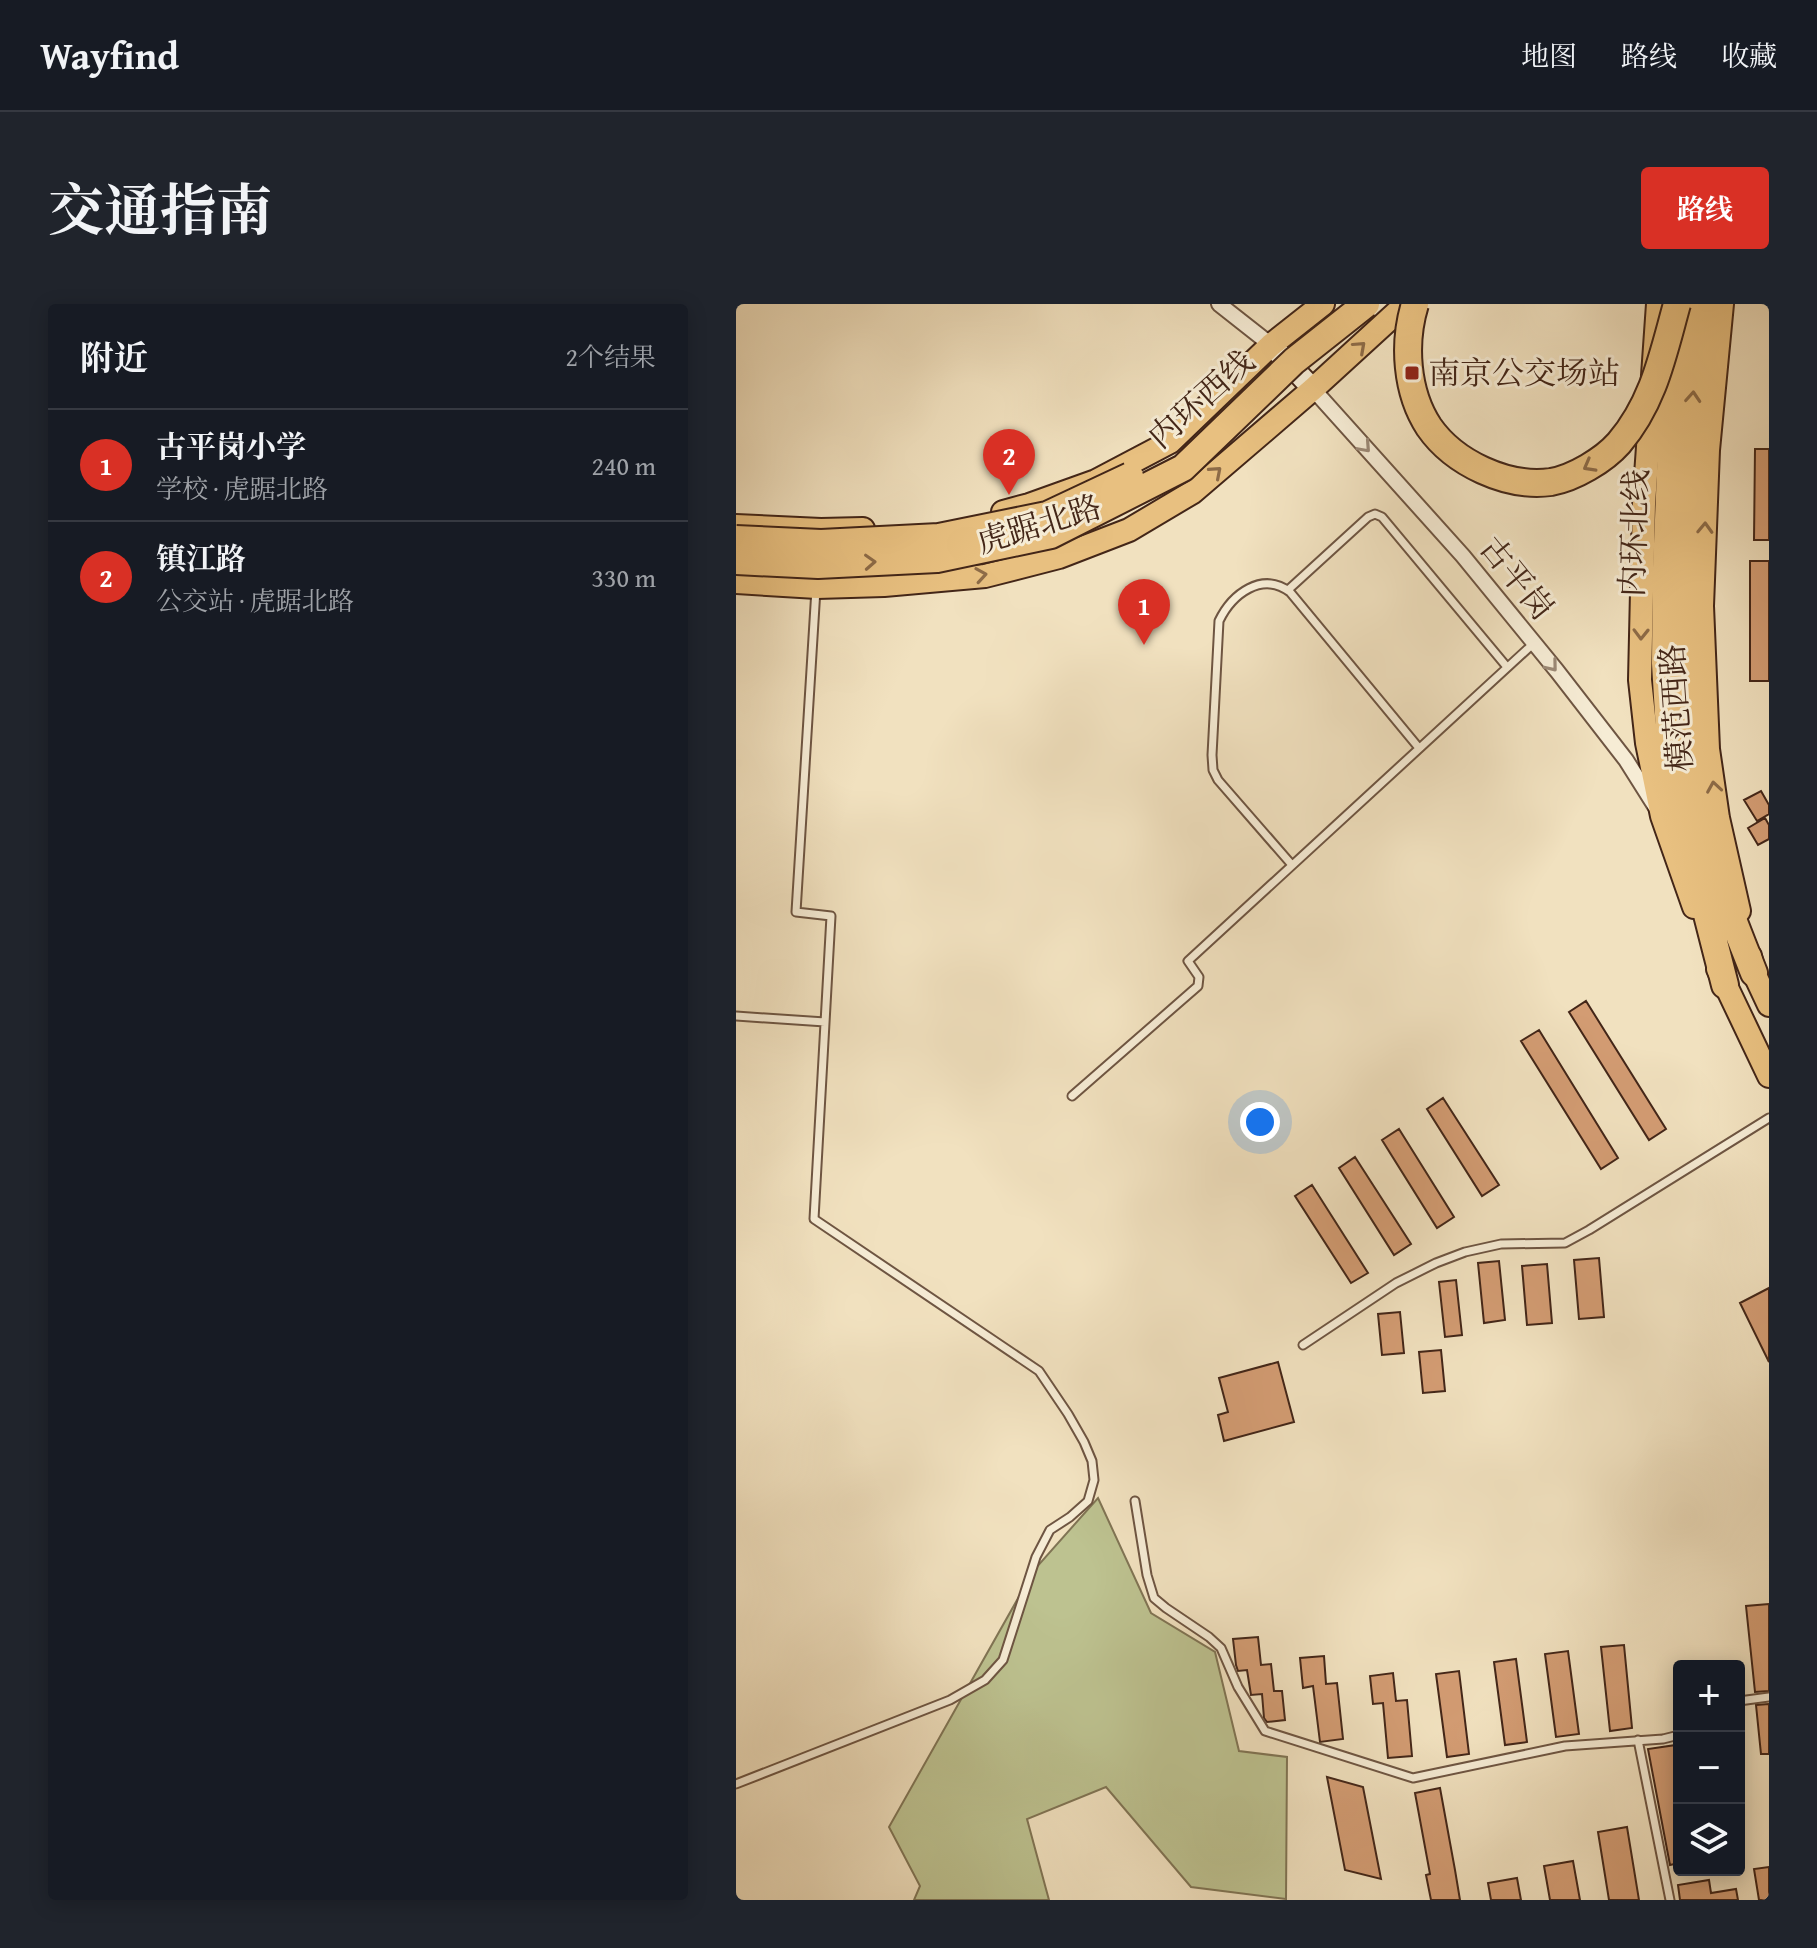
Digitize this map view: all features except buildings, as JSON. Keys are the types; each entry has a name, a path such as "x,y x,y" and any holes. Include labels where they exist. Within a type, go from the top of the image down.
{"highway":[{"name":"内环西线","path":"736,539 821,543 939,537 1047,515 1177,454 1283,352 1343,304"},
{"name":"内环西线","path":"736,561 818,565 937,559 1051,535 1183,468 1294,361 1366,304"},
{"path":"1415,304 1409,323 1411,378 1417,403 1430,428 1468,464 1486,472 1503,478 1552,482 1577,473 1603,458 1632,425 1646,404 1677,304"},
{"name":"内环北线","path":"1677,304 1666,568 1665,663 1671,764 1679,812 1725,985"},
{"name":"内环北线","path":"1699,304 1684,607 1687,726 1698,802 1717,877 1754,973"}],"main road":[{"name":"虎踞北路","path":"736,526 821,530 936,527 1029,505 1096,481 1170,442 1271,345 1323,304"},
{"name":"虎踞北路","path":"736,582 817,587 985,576 1059,557 1129,530 1193,492 1406,304"},
{"path":"1658,304 1644,504 1640,680 1647,743 1662,816 1704,935 1769,1076"},
{"name":"模范西路","path":"1722,304 1708,450 1702,606 1708,749 1718,818 1754,973 1769,1005"},
{"path":"1271,345 1313,389"}],"street":[{"path":"1219,304 1271,345"},
{"name":"古平岗","path":"1313,389 1463,556 1626,760 1662,816"}],"lane":[{"path":"1288,590 1375,514 1382,517 1507,667"},
{"path":"736,1784 950,1700 985,1680 1003,1660 1036,1557 1050,1530 1088,1501 1094,1480 1092,1461 1084,1442 1039,1371 814,1219 831,916 796,912 821,530"},
{"path":"1292,865 1218,780 1213,770 1219,621 1224,610 1237,598 1253,586 1264,583 1280,584 1288,590 1419,748"},
{"path":"1072,1096 1198,986 1199,977 1188,961 1534,643"},
{"path":"736,1016 825,1022"},
{"path":"1303,1345 1396,1283 1436,1263 1465,1252 1501,1244 1565,1243 1769,1118"},
{"path":"1135,1501 1147,1575 1154,1598 1221,1648 1238,1687 1265,1731 1413,1778 1565,1746 1673,1736"},
{"path":"1745,1700 1769,1697"},
{"path":"1638,1740 1670,1900"}],"green space":[{"path":"1098,1498 1151,1613 1215,1652 1239,1751 1287,1757 1286,1899 1191,1887 1106,1787 1027,1819 1049,1900 914,1900 920,1886 889,1827 1034,1570"}],"place":[{"name":"南京公交场站","path":"1412,373"},
{"name":"镇江路","path":"1009,495"},
{"name":"古平岗小学","path":"1144,645"}]}
